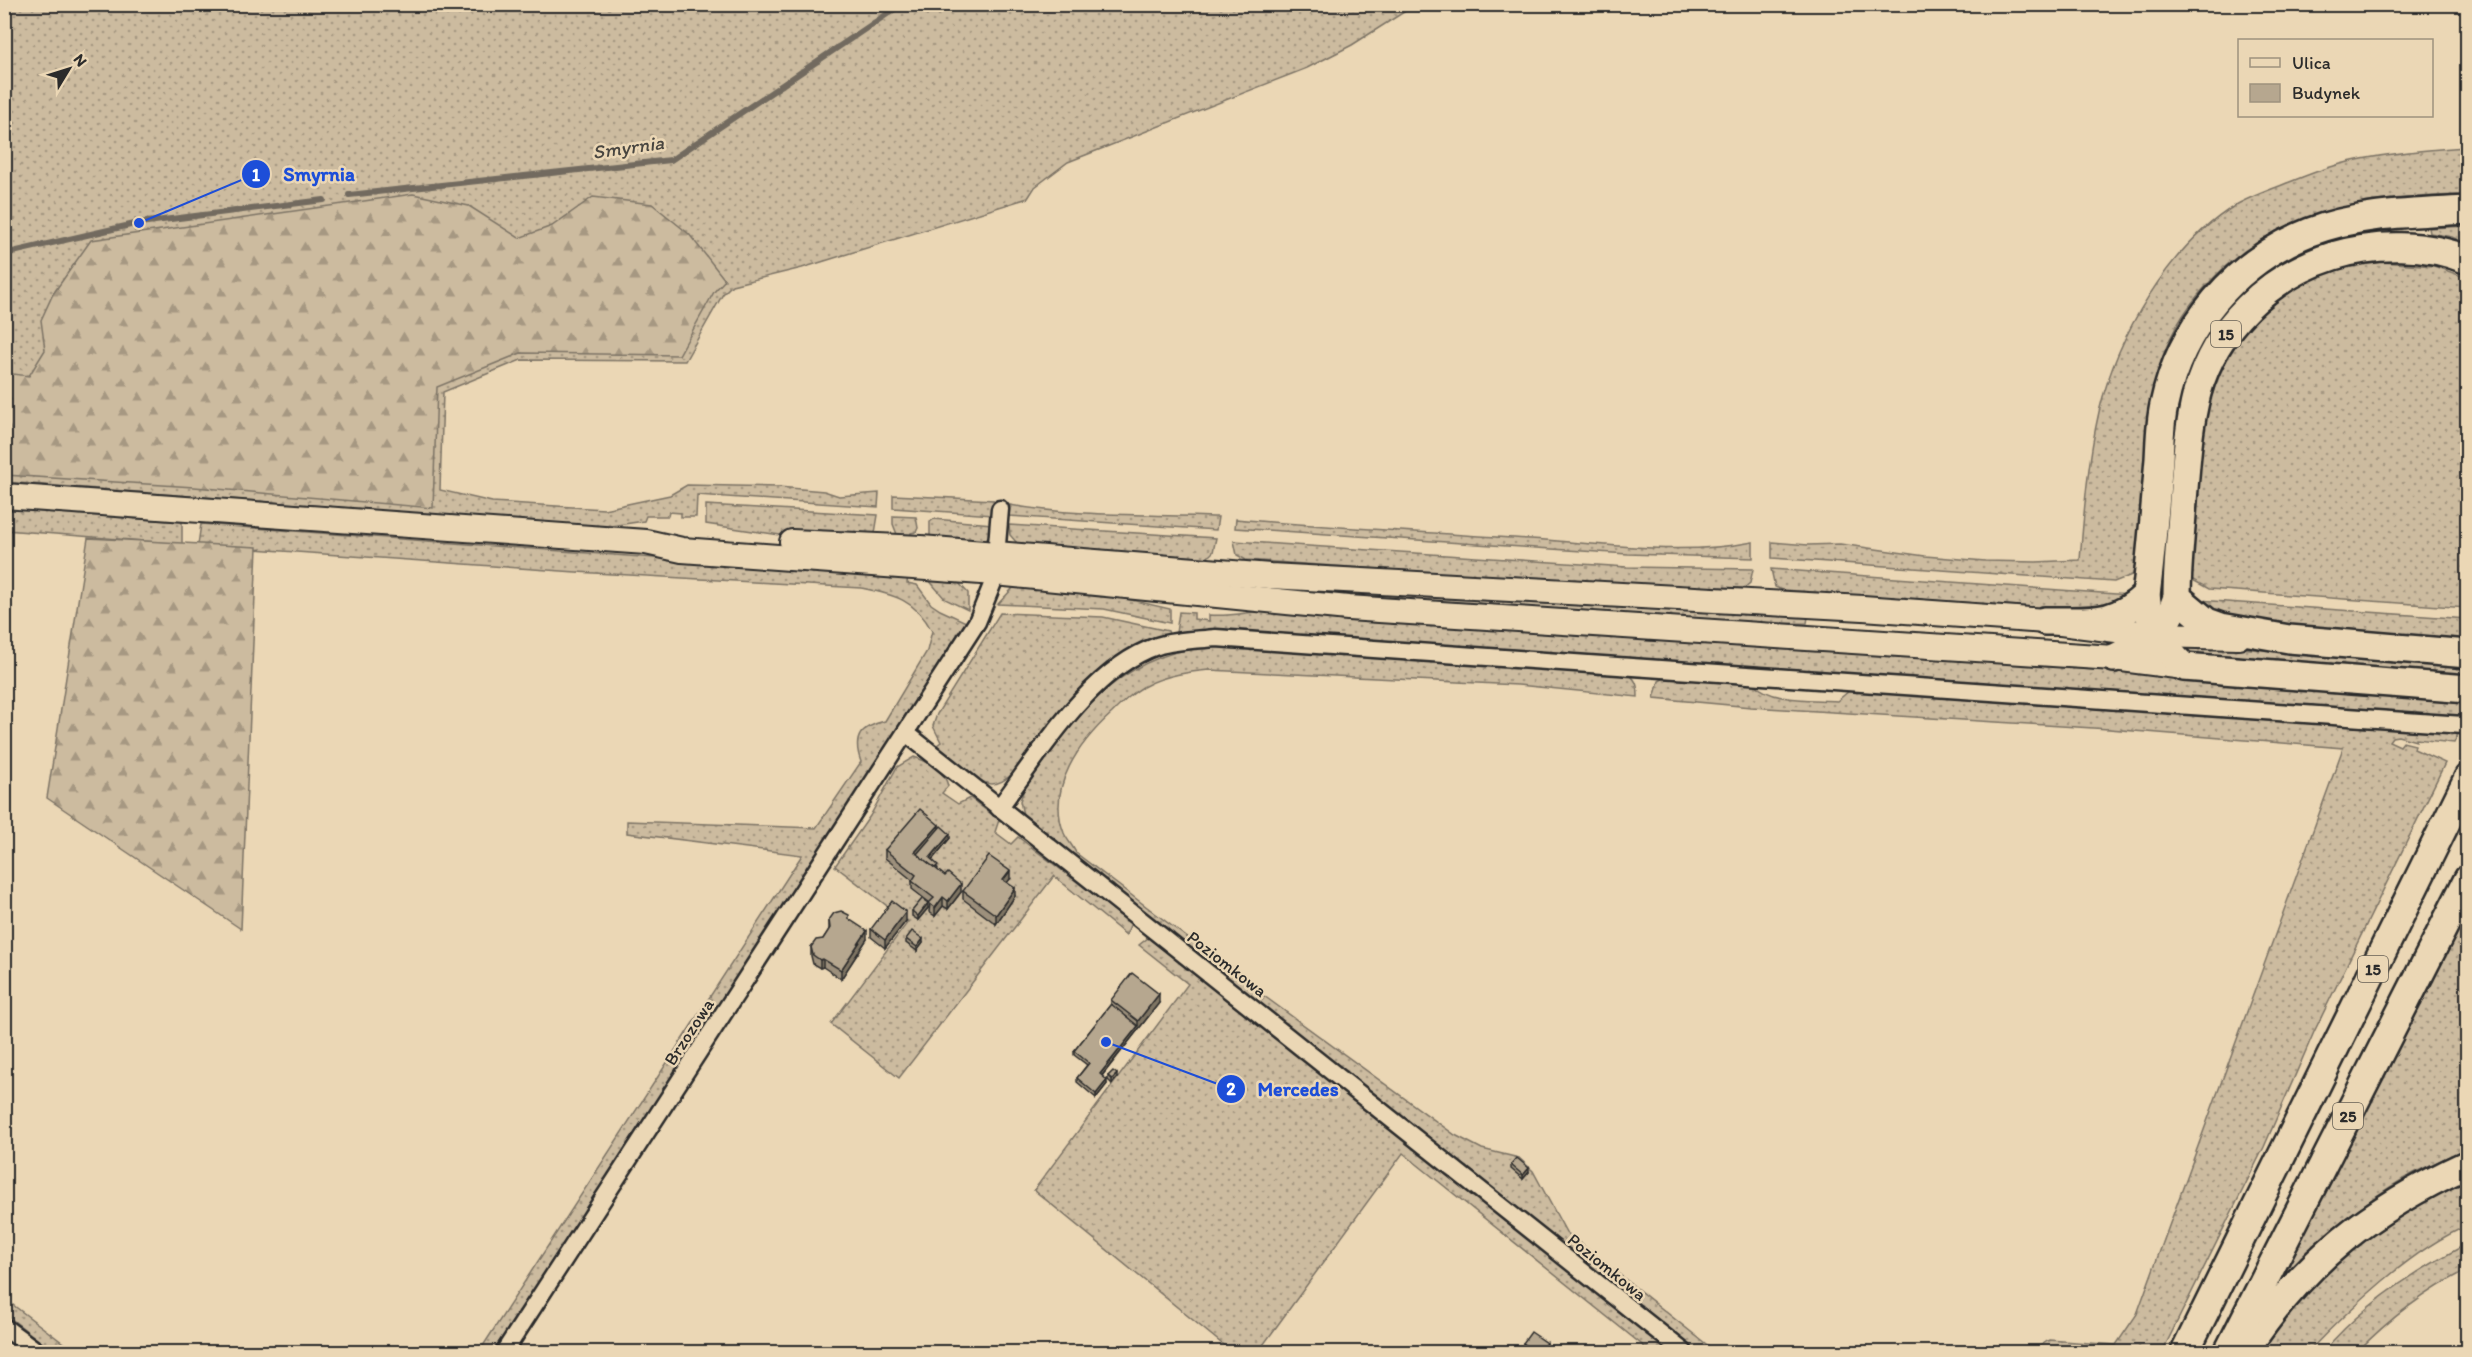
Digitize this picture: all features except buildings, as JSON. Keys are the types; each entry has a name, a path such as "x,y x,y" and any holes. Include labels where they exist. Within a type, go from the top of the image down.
{"main road":[{"path":"2184,667 2169,654 2156,635 2148,613 2146,595 2164,406 2180,354 2192,330 2214,301 2245,269 2276,248 2311,231 2362,219 2468,210"},
{"name":"15","path":"2177,597 2189,434 2198,391 2211,358 2247,308 2261,293 2298,270 2352,250 2388,247 2422,249 2468,260"},
{"path":"4,496 646,542 682,538 921,548 996,564 1348,608 2114,658 2184,667 2468,689"},
{"path":"996,564 1246,574 1852,607 2045,621 2156,635 2289,639 2468,654"},
{"path":"2045,621 2105,620 2128,611 2146,595"},
{"path":"2114,658 2156,635 2171,617 2177,597 2207,622 2221,627 2289,639"},
{"name":"15","path":"2185,1353 2468,778"},
{"name":"25","path":"2228,1353 2468,879"},
{"path":"2244,1353 2271,1311 2329,1250 2399,1199 2468,1164"}],"street":[{"path":"906,733 981,615 996,564 1000,509"},
{"path":"999,808 1079,703 1107,675 1156,647 1176,642 1216,638 2463,724"},
{"name":"Poziomkowa","path":"906,733 1684,1353"},
{"name":"Brzozowa","path":"504,1353 906,733"},
{"path":"4,1327 38,1353"}],"green space":[{"path":"4,5 1415,5 1352,45 1307,68 1068,162 1035,187 1028,198 802,268 732,285 723,294 685,361 521,360 443,392 440,490 492,502 604,509 670,495 687,485 778,487 824,491 839,496 879,493 878,507 697,495 696,517 681,517 681,513 669,512 668,516 646,516 644,521 604,527 5,482"},
{"path":"2467,147 2467,195 2394,199 2359,204 2293,223 2233,259 2190,305 2165,349 2156,383 2151,414 2137,573 2114,582 1772,558 1772,542 1808,545 1840,544 1925,556 1985,561 2080,560 2092,448 2107,383 2119,353 2149,295 2189,244 2236,205 2323,169 2385,155"},
{"path":"413,194 469,206 519,238 552,226 593,197 652,204 689,234 725,280 714,292 679,355 521,353 437,387 433,508 194,487 5,475 5,373 29,376 45,350 41,320 53,294 91,240"},
{"path":"2467,226 2467,244 2452,237 2430,233 2429,228"},
{"path":"2382,262 2434,266 2467,278 2467,608 2209,589 2191,579 2201,444 2210,402 2221,373 2235,347 2253,324 2297,287 2323,274 2352,266"},
{"path":"893,495 994,500 993,515 893,508"},
{"path":"706,505 878,515 875,533 866,537 780,535 706,524"},
{"path":"1010,505 1061,512 1218,517 1216,530 1009,516"},
{"path":"4,509 182,522 182,544 5,530"},
{"path":"893,516 916,517 918,528 916,532 911,533 910,538 898,537 893,524"},
{"path":"934,519 992,524 991,533 985,542 930,539 930,522"},
{"path":"1236,519 1642,548 1699,548 1753,542 1753,558 1628,554 1235,528"},
{"path":"201,524 908,577 907,583 917,585 931,604 966,622 496,1352 479,1352 802,855 627,833 627,821 816,828 861,762 857,746 860,734 869,726 885,721 927,651 932,631 918,612 903,600 861,588 576,572 198,545"},
{"path":"1009,525 1216,538 1213,552 1207,558 1017,543 1010,535"},
{"path":"88,538 257,547 241,929 47,798"},
{"path":"1234,541 1627,567 1753,569 1750,583 1744,588 1593,583 1246,560 1237,555"},
{"path":"1771,569 2130,595 2091,611 1783,590 1775,587"},
{"path":"928,579 956,580 968,593 968,610 945,599"},
{"path":"1023,584 1101,593 1170,609 1170,623 1104,609 998,604 1014,587"},
{"path":"1420,591 1808,617 1807,623 1708,625 1349,599 1349,594"},
{"path":"2198,600 2467,619 2467,640 2236,622 2219,616"},
{"path":"1273,610 2467,697 2467,715 2350,713 1216,630 1176,633 1179,612 1194,613 1194,619 1209,621 1209,615"},
{"path":"1000,613 1103,617 1168,631 1169,634 1128,651 1100,670 1072,697 1014,773 1001,782 992,784 971,775 937,745 941,742 933,726 937,714"},
{"path":"2170,643 2467,665 2467,682 2202,662"},
{"path":"1217,645 1626,673 1634,680 1638,697 1518,685 1209,670 1178,674 1137,690 1088,738 1069,767 1063,782 1059,799 1060,816 1064,833 1076,853 1264,996 1455,1135 1482,1149 1519,1158 1533,1171 1566,1232 1716,1352 1697,1352 1023,815 1020,801 1024,789 1064,736 1104,692 1126,674 1152,660 1182,650"},
{"path":"1670,675 1753,683 1770,694 1804,700 1837,701 1849,691 2458,734 2454,743 2416,739 2416,741 2398,736 2392,737 2389,741 2400,746 2403,742 2415,745 2414,749 2445,763 2314,1032 2264,1147 2162,1352 2031,1352 2049,1340 2116,1345 2137,1314 2343,748 2109,729 1751,707 1654,698 1659,681"},
{"path":"914,757 930,764 943,776 948,786 942,793 958,804 970,798 999,820 995,832 1011,844 1018,837 1131,923 1126,935 1054,876 899,1078 831,1024 908,922 835,866 870,816 897,767"},
{"path":"2467,896 2467,1148 2413,1174 2353,1213 2276,1283"},
{"path":"1148,938 1671,1352 1651,1352 1403,1153 1258,1352 1232,1352 1034,1190 1188,984 1139,945"},
{"path":"2467,1179 2467,1226 2446,1236 2404,1264 2362,1299 2308,1352 2258,1352 2308,1290 2343,1256 2402,1213"},
{"path":"2467,1244 2467,1270 2409,1306 2357,1352 2323,1352 2354,1320 2390,1291"},
{"path":"4,1299 75,1352 54,1352 5,1314"}],"waterway":[{"name":"Smyrnia","path":"349,195 671,160 902,4"},
{"name":"Smyrnia","path":"4,254 139,223 324,200"}],"place":[{"name":"Smyrnia","path":"139,223"},
{"name":"Mercedes","path":"1106,1042"}]}
